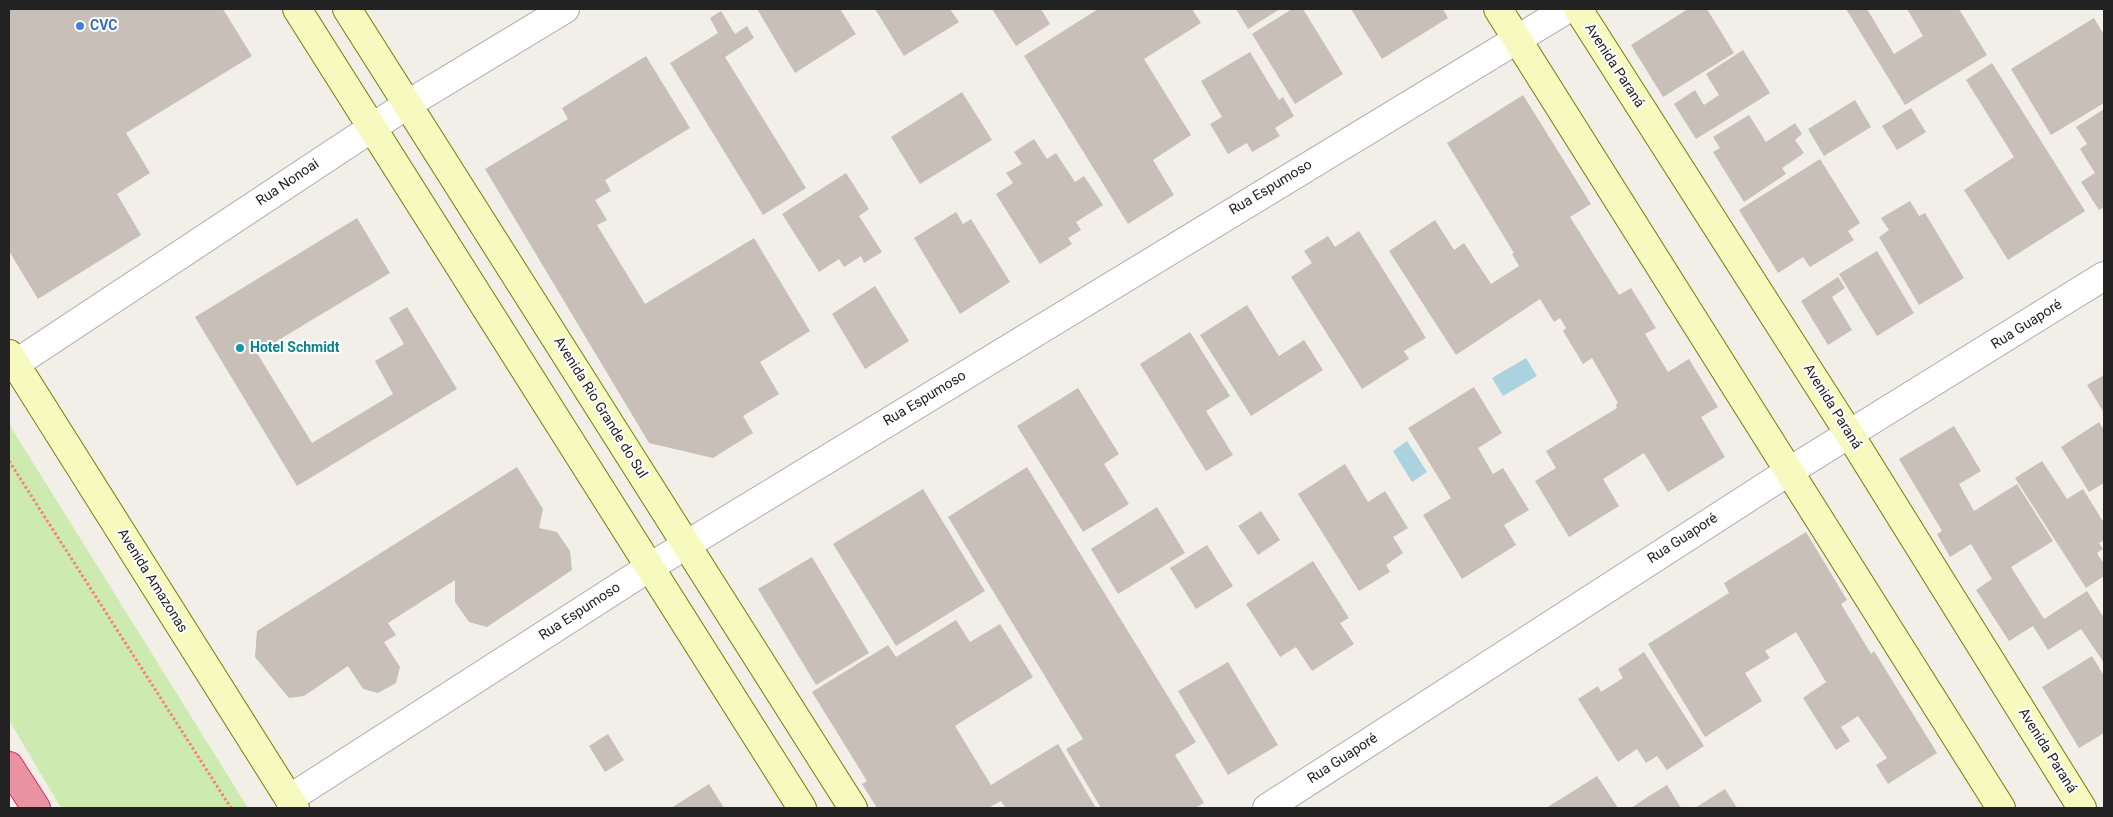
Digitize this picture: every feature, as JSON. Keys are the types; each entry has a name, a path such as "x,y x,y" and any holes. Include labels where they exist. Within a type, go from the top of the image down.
{"highway":[{"path":"9,766 36,808"}],"street":[{"path":"297,9 802,808"},
{"name":"Avenida Rio Grande do Sul","path":"347,9 853,808"},
{"name":"Rua Nonoai","path":"12,359 408,104 565,9"},
{"path":"1498,9 2001,808"},
{"name":"Rua Espumoso","path":"292,804 650,567 1567,9"},
{"name":"Avenida Paraná","path":"1578,9 1850,435 2082,808"},
{"name":"Rua Guaporé","path":"1267,808 1788,472 2104,276"},
{"name":"Avenida Amazonas","path":"12,359 292,804"}],"path":[{"path":"9,461 231,808"}],"green space":[{"path":"9,424 248,808 61,808 9,720"}],"water":[{"path":"1526,358 1537,376 1503,396 1492,378"},
{"path":"1407,441 1427,472 1412,482 1393,451"}],"building":[{"path":"9,9 223,9 252,56 126,133 150,173 117,194 141,235 38,299 9,251"},
{"path":"757,9 840,9 856,34 795,73"},
{"path":"875,9 950,9 959,22 904,56"},
{"path":"992,9 1041,9 1050,24 1016,46"},
{"path":"1098,9 1192,9 1201,23 1144,59 1191,135 1153,160 1174,195 1128,224 1024,56"},
{"path":"1236,9 1280,9 1248,29"},
{"path":"1292,9 1303,9 1343,74 1295,104 1252,34"},
{"path":"1351,9 1443,9 1448,18 1382,59"},
{"path":"1688,9 1707,9 1734,53 1663,97 1631,45"},
{"path":"1846,9 1867,9 1894,54 1923,36 1907,9 1959,9 1987,55 1905,105"},
{"path":"721,11 735,34 747,26 754,38 725,57 806,188 763,215 670,63 718,33 710,18"},
{"path":"2094,18 2104,35 2104,103 2051,135 2011,69"},
{"path":"1743,50 1770,93 1696,139 1674,104 1695,90 1704,105 1719,95 1706,74"},
{"path":"1250,52 1279,100 1283,97 1294,116 1275,128 1280,136 1252,152 1247,143 1228,154 1210,124 1222,117 1201,81"},
{"path":"646,56 690,128 605,180 611,191 595,200 607,220 597,225 645,304 754,238 810,331 760,362 779,394 743,416 753,433 713,458 649,443 485,169 568,119 562,108"},
{"path":"1992,63 2085,211 2008,260 1964,190 2014,157 1966,80"},
{"path":"962,92 992,140 920,184 891,137"},
{"path":"1523,95 1591,204 1570,217 1619,295 1631,288 1656,328 1645,334 1668,372 1689,359 1718,407 1701,417 1725,457 1668,492 1644,453 1603,479 1619,506 1569,537 1535,481 1556,468 1546,451 1617,408 1616,404 1618,403 1592,358 1583,364 1563,331 1566,328 1560,318 1554,322 1540,299 1456,355 1389,251 1435,220 1454,250 1464,243 1491,284 1519,266 1512,254 1514,253 1447,143"},
{"path":"1855,100 1871,127 1824,156 1808,129"},
{"path":"1911,108 1926,132 1897,150 1882,126"},
{"path":"2104,109 2104,207 2099,210 2081,182 2095,173 2080,149 2087,144 2076,127"},
{"path":"1749,115 1766,142 1795,123 1802,134 1795,140 1804,153 1782,168 1786,174 1744,202 1713,152 1720,148 1713,137"},
{"path":"1034,139 1047,159 1056,153 1075,182 1084,176 1103,205 1076,222 1081,230 1068,238 1072,244 1040,264 996,194 1013,183 1006,173 1022,164 1014,152"},
{"path":"1820,159 1860,223 1848,231 1854,240 1810,267 1803,257 1778,273 1739,210"},
{"path":"846,173 869,209 859,216 882,252 864,263 861,256 844,267 839,259 819,272 782,214"},
{"path":"1910,201 1919,216 1925,213 1964,278 1919,305 1879,237 1889,230 1881,218"},
{"path":"956,212 963,224 971,219 1010,282 960,314 914,238"},
{"name":"Hotel Schmidt","path":"357,218 390,273 257,353 312,443 393,394 375,361 404,344 389,318 407,307 457,389 297,486 195,317"},
{"path":"1359,231 1426,338 1404,351 1409,359 1362,389 1291,277 1312,263 1304,251 1328,236 1335,247"},
{"path":"1877,251 1914,313 1877,336 1839,274"},
{"path":"1838,277 1845,288 1832,297 1852,330 1828,345 1801,301"},
{"path":"875,286 909,341 865,369 832,314"},
{"path":"1247,305 1279,356 1304,340 1323,370 1251,416 1200,335"},
{"path":"1190,332 1230,396 1206,411 1233,455 1206,471 1140,364"},
{"path":"2104,375 2104,413 2087,385"},
{"path":"1474,387 1502,433 1478,448 1493,474 1503,468 1529,510 1504,525 1516,545 1462,579 1423,515 1451,498 1408,428"},
{"path":"1078,388 1119,454 1104,464 1129,504 1083,532 1017,426"},
{"path":"2099,422 2104,430 2104,483 2089,492 2061,447"},
{"path":"1954,426 1981,471 1959,484 1974,511 2017,484 2053,541 2011,567 2044,619 2087,591 2104,618 2104,663 2081,629 2048,650 2033,626 2009,641 1976,590 1992,579 1971,544 1950,557 1937,534 1942,531 1899,459"},
{"path":"2042,461 2067,499 2083,489 2104,523 2104,540 2099,543 2103,549 2097,553 2104,564 2104,576 2086,588 2015,478"},
{"path":"1345,464 1368,502 1385,491 1408,528 1393,537 1403,553 1386,565 1390,572 1359,591 1298,494"},
{"path":"517,467 543,509 539,528 557,532 570,551 572,570 487,627 469,622 455,602 455,580 388,623 396,635 384,642 400,667 396,683 378,693 363,689 348,666 304,696 289,698 255,657 257,631"},
{"path":"1027,467 1196,742 1175,755 1204,803 1195,808 1101,808 1066,749 1083,739 948,517"},
{"path":"923,489 985,591 896,646 833,544"},
{"path":"1157,507 1185,553 1118,594 1091,549"},
{"path":"1261,511 1280,540 1258,555 1238,526"},
{"path":"1806,532 1847,600 1841,604 1871,654 1874,651 1937,753 1888,784 1876,765 1887,758 1858,716 1841,727 1850,741 1836,750 1803,698 1826,682 1796,632 1765,651 1770,658 1745,673 1762,701 1705,737 1648,644 1729,593 1724,583"},
{"path":"1207,545 1233,586 1196,609 1170,568"},
{"path":"812,557 869,653 816,685 758,589"},
{"path":"1313,561 1349,618 1340,623 1354,644 1312,671 1296,647 1280,657 1246,604"},
{"path":"956,620 970,642 1000,624 1033,677 955,726 991,785 1058,744 1096,808 1006,808 1001,801 988,808 877,808 862,784 867,781 812,692 888,645 896,657"},
{"path":"1644,652 1704,746 1667,770 1657,756 1646,763 1637,749 1618,762 1578,699 1598,686 1601,692 1623,678 1618,669"},
{"path":"2092,656 2104,676 2104,733 2079,748 2042,687"},
{"path":"1228,662 1278,745 1228,775 1178,691"},
{"path":"608,734 624,760 605,772 589,746"},
{"path":"1597,776 1618,808 1546,808 1575,790"},
{"path":"709,784 724,808 671,808"},
{"path":"1667,785 1681,808 1631,808 1646,798"},
{"path":"1725,789 1737,808 1695,808"}],"place":[{"name":"CVC","path":"80,26"},
{"name":"Hotel Schmidt","path":"240,348"}]}
